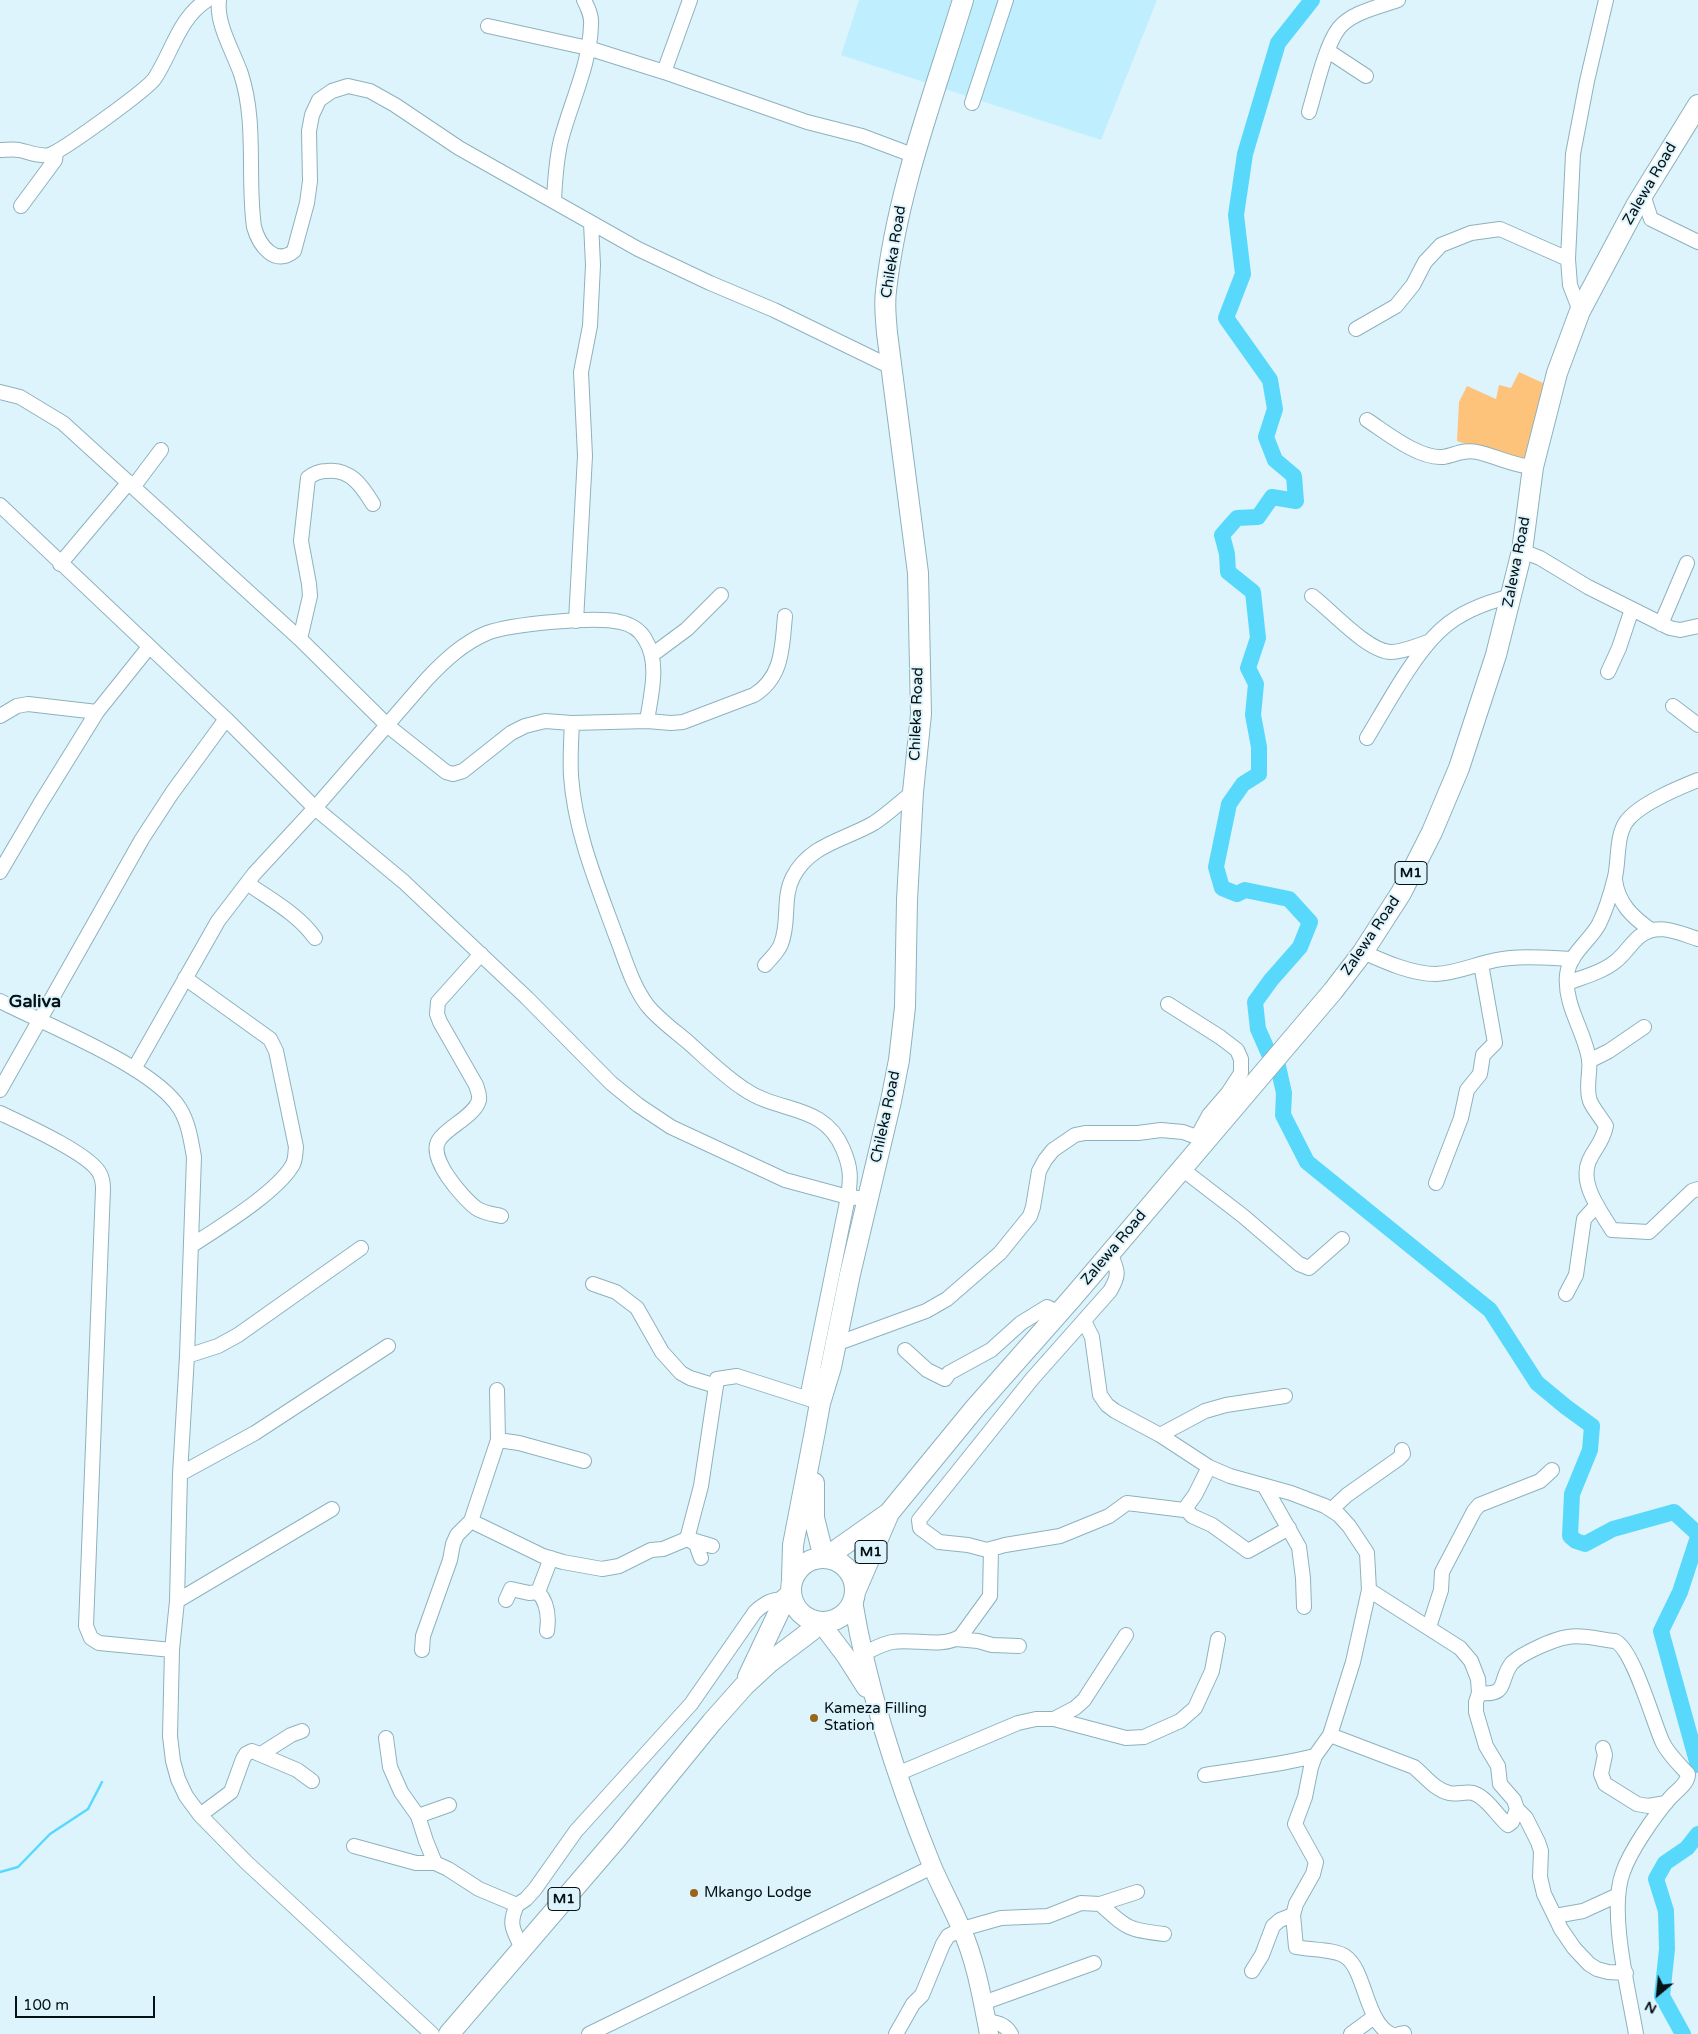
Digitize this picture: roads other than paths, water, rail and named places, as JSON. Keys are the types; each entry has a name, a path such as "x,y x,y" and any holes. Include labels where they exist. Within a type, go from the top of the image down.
{"highway":[{"name":"Chileka Road","path":"920,158 963,0"},
{"name":"Chileka Road","path":"789,1590 793,1545 815,1431 814,1401 831,1367 891,1101 903,1024 913,792 921,714 918,573 891,367 885,293 896,228 976,0"},
{"name":"Zalewa Road","path":"824,1558 889,1512 975,1408 1059,1313 1182,1168 1201,1139 1333,991 1363,952 1401,893 1432,832 1460,768 1496,655 1522,551 1532,467 1557,373 1580,311 1643,195 1698,105"},
{"path":"824,1558 814,1518 813,1492 828,1406 857,1276 899,1105 913,1005 918,843 928,714 926,582 899,342 896,294 920,158"},
{"name":"Zalewa Road","path":"854,1596 889,1512"},
{"name":"M1","path":"449,2034 618,1837 712,1722 744,1686 770,1662 811,1631 819,1622 831,1621 840,1617 848,1610 854,1596 852,1578 839,1562 824,1558 808,1561 802,1565 744,1686"},
{"path":"789,1590 792,1601 800,1612 819,1622"}],"main road":[{"path":"854,1596 863,1654 874,1701 897,1774 932,1867 962,1929 978,1979 988,2027"},
{"path":"819,1622 845,1655 874,1701"}],"street":[{"path":"0,150 18,150 39,155 50,155 104,120 154,80 184,22 198,6 207,0"},
{"path":"219,0 220,18 241,75 248,105 254,227 261,246 270,253 278,256 288,256 294,251 307,202 310,172 309,131 312,115 319,100 332,90 348,86 370,91 494,169 675,267 774,310 891,367"},
{"path":"554,200 561,141 588,48 592,24 590,11 584,0"},
{"path":"664,72 690,0"},
{"path":"972,103 1006,0"},
{"path":"1309,112 1328,51 1340,28 1357,15 1398,0"},
{"path":"1580,311 1570,286 1568,259 1573,154 1587,81 1606,0"},
{"path":"488,26 588,48 664,72 807,122 862,136 920,158"},
{"path":"1328,51 1366,76"},
{"path":"21,206 55,160 56,152"},
{"path":"1643,195 1651,219 1698,242"},
{"path":"576,621 585,456 582,372 590,326 593,265 591,223"},
{"path":"1356,329 1396,306 1413,285 1425,262 1441,246 1471,232 1500,229 1568,259"},
{"path":"0,392 20,397 63,423 300,639 388,726 446,772 453,774 463,771 511,733 525,726 545,721 572,723 683,722 754,695 772,679 777,668 785,616"},
{"path":"1367,420 1389,435 1426,455 1443,456 1467,450 1521,467 1532,467"},
{"path":"60,564 161,450"},
{"path":"300,639 310,596 301,542 308,478 318,472 341,471 353,478 363,488 373,504"},
{"path":"0,505 30,532 60,564 226,719 315,808 404,882 562,1032 611,1083 638,1105 663,1122 701,1142 785,1180 848,1197 868,1199"},
{"path":"1522,551 1540,558 1661,624 1680,630 1698,626"},
{"path":"1661,624 1687,563"},
{"path":"652,655 687,629 721,594"},
{"path":"1312,596 1368,644 1381,651 1404,650 1428,642"},
{"path":"1367,738 1428,642 1457,617 1489,602 1512,596"},
{"path":"1608,672 1619,648 1632,609"},
{"path":"134,1069 218,921 247,883 388,726 427,679 446,659 468,642 487,633 506,628 576,621 600,620 621,622 635,628 644,638 652,655 652,691 647,721"},
{"path":"0,872 97,712 149,647"},
{"path":"0,716 17,706 28,704 97,712"},
{"path":"1673,706 1698,725"},
{"path":"0,1090 142,839 172,793 226,719"},
{"path":"572,723 571,776 588,861 629,970 646,1004 721,1072 744,1090 763,1100 821,1120 832,1129 838,1137 851,1172 814,1401 737,1376 718,1380 701,1486 690,1540"},
{"path":"1698,780 1670,791 1634,814 1626,822 1621,833 1615,877 1598,925 1569,966 1567,983 1571,1006 1589,1061 1587,1075 1590,1102 1606,1126 1604,1137 1589,1161 1586,1173 1597,1205 1612,1230 1649,1232 1692,1191 1698,1189"},
{"path":"765,965 780,945 789,886 799,868 809,857 824,846 877,821 913,792"},
{"path":"1615,877 1617,893 1630,914 1650,930"},
{"path":"247,883 306,925 315,938"},
{"path":"1567,983 1617,961 1641,935 1650,930 1662,928 1698,939"},
{"path":"1363,952 1420,972 1435,974 1456,971 1497,960 1530,957 1573,959"},
{"path":"481,954 438,1002 437,1008 440,1022 476,1085 479,1095 476,1106 438,1140 437,1151 444,1172 461,1194 484,1213 501,1216"},
{"path":"1436,1183 1461,1118 1467,1090 1480,1074 1483,1055 1496,1044 1481,964"},
{"path":"185,978 270,1039 276,1051 296,1147 293,1165 268,1191 242,1212 191,1246"},
{"path":"0,1001 134,1069 161,1088 180,1108 190,1133 194,1157 187,1356 180,1474 177,1601 172,1650 170,1736 173,1761 178,1779 186,1796 200,1816 252,1868 432,2034"},
{"path":"844,1341 926,1311 946,1299 1000,1253 1030,1216 1039,1171 1045,1160 1053,1150 1069,1138 1085,1133 1131,1133 1161,1130 1183,1132 1201,1139 1209,1115 1228,1093 1241,1073 1241,1059 1237,1050 1220,1037 1168,1004"},
{"path":"1589,1061 1609,1051 1644,1028"},
{"path":"0,1113 31,1127 90,1161 100,1174 103,1189 86,1626 91,1638 99,1643 172,1650"},
{"path":"1182,1168 1243,1216 1298,1264 1309,1268 1342,1239"},
{"path":"1566,1294 1576,1275 1584,1218 1597,1205"},
{"path":"187,1356 218,1346 238,1336 361,1248"},
{"path":"1110,1253 1118,1270 1116,1280 1110,1292 1032,1379 919,1520 918,1524 922,1530 939,1542 968,1545 983,1550 1060,1536 1110,1516 1127,1503 1180,1511 1186,1509 1209,1467"},
{"path":"594,1284 616,1292 637,1308 662,1352 681,1373 690,1378 716,1386"},
{"path":"905,1350 928,1370 945,1379 949,1373 991,1350 1033,1314 1047,1307 1059,1313"},
{"path":"1084,1321 1092,1336 1100,1395 1107,1405 1209,1467 1265,1487 1312,1500 1331,1510 1349,1526 1367,1553 1369,1590 1353,1662 1330,1735 1315,1756 1308,1778 1305,1797 1295,1824 1316,1862 1314,1874 1296,1904 1293,1915 1296,1946 1337,1953 1348,1958 1374,2017 1382,2028 1398,2034"},
{"path":"180,1474 255,1433 388,1346"},
{"path":"422,1650 423,1636 448,1568 457,1536 471,1521 498,1440 499,1413 497,1390"},
{"path":"1160,1436 1204,1412 1226,1405 1285,1396"},
{"path":"498,1440 584,1461"},
{"path":"1331,1510 1347,1495 1398,1459 1403,1454 1402,1450"},
{"path":"1429,1627 1440,1590 1442,1572 1474,1511 1479,1505 1540,1481 1552,1470"},
{"path":"1265,1487 1299,1547 1304,1578 1304,1607"},
{"path":"177,1601 332,1509"},
{"path":"1186,1509 1192,1516 1212,1525 1248,1551 1289,1528"},
{"path":"471,1521 525,1548 551,1558 584,1567 611,1568 650,1550 663,1549 690,1540 712,1546"},
{"path":"690,1540 696,1544 701,1558"},
{"path":"956,1639 964,1633 990,1596 991,1549"},
{"path":"538,1592 551,1558"},
{"path":"506,1600 511,1589 529,1593 538,1592"},
{"path":"522,1948 512,1926 512,1917 517,1905 535,1889 576,1831 690,1704 755,1612 764,1604 789,1590"},
{"path":"1369,1590 1429,1627 1466,1654 1471,1661 1478,1679 1479,1693 1476,1702 1476,1712 1481,1733 1486,1746 1498,1766 1500,1784 1509,1792 1517,1809 1526,1818 1538,1842 1540,1877 1544,1894 1561,1929 1574,1948 1589,1964 1597,1969 1608,1972 1626,1973"},
{"path":"538,1592 543,1597 546,1606 547,1631"},
{"path":"1054,1719 1075,1708 1084,1700 1126,1634"},
{"path":"1479,1693 1495,1693 1500,1690 1512,1664 1539,1647 1564,1638 1615,1641 1620,1644 1636,1673 1662,1742 1688,1774 1686,1782 1666,1803 1622,1872 1618,1895 1618,1925 1636,2034"},
{"path":"863,1654 891,1642 940,1642 956,1639 978,1641 992,1645 1018,1646"},
{"path":"897,1774 1018,1723 1036,1719 1054,1719 1126,1738 1144,1737 1180,1721 1195,1708 1212,1671 1218,1639"},
{"path":"261,1754 291,1735 302,1731"},
{"path":"1330,1735 1414,1768 1423,1774 1428,1782 1450,1793 1473,1793 1488,1804 1508,1825 1512,1822 1517,1809"},
{"path":"386,1738 390,1767 401,1792 418,1816 435,1863"},
{"path":"1604,1748 1605,1755 1601,1774 1605,1784 1637,1804 1648,1806 1666,1803"},
{"path":"200,1816 231,1792 240,1764 246,1754 252,1751 297,1770 312,1781"},
{"path":"1206,1776 1292,1762 1315,1756"},
{"path":"418,1816 449,1805"},
{"path":"354,1846 416,1863 435,1863 479,1889 517,1905"},
{"path":"589,2034 932,1867"},
{"path":"896,2034 913,2004 922,1995 942,1944 948,1936 962,1929 1001,1918 1048,1916 1081,1904 1100,1904 1137,1892"},
{"path":"1555,1916 1583,1911 1618,1895"},
{"path":"1100,1904 1132,1930 1164,1934"},
{"path":"1252,1971 1262,1955 1273,1926 1280,1920 1293,1915"},
{"path":"983,2003 1094,1963"},
{"path":"1351,2034 1374,2017"},
{"path":"988,2027 1001,2023 1011,2034"}],"waterway":[{"path":"1269,1054 1258,1029 1255,1002 1271,980 1300,947 1310,922 1289,899 1245,890 1237,894 1222,888 1216,867 1229,804 1243,784 1259,774 1259,747 1253,715 1256,684 1248,668 1258,638 1253,592 1228,572 1227,554 1222,535 1237,518 1258,517 1272,497 1296,501 1294,476 1275,460 1266,437 1275,409 1270,380 1226,318 1243,274 1236,215 1245,154 1278,43 1312,0"},
{"path":"1278,1066 1284,1093 1283,1115 1307,1162 1490,1310 1537,1383 1592,1426 1590,1450 1572,1494 1570,1536 1576,1541 1585,1544 1613,1529 1674,1512 1698,1534"},
{"path":"1698,1537 1680,1592 1661,1631 1698,1765"},
{"path":"0,1872 18,1867 50,1834 88,1809 102,1782"},
{"path":"1683,2034 1662,1996 1667,1949 1666,1911 1656,1879 1665,1863 1687,1848 1698,1834"}],"place":[{"name":"Kameza Filling Station","path":"814,1718"},
{"name":"Mkango Lodge","path":"694,1893"}],"district":[{"name":"Galiva","path":"35,1002"}]}
